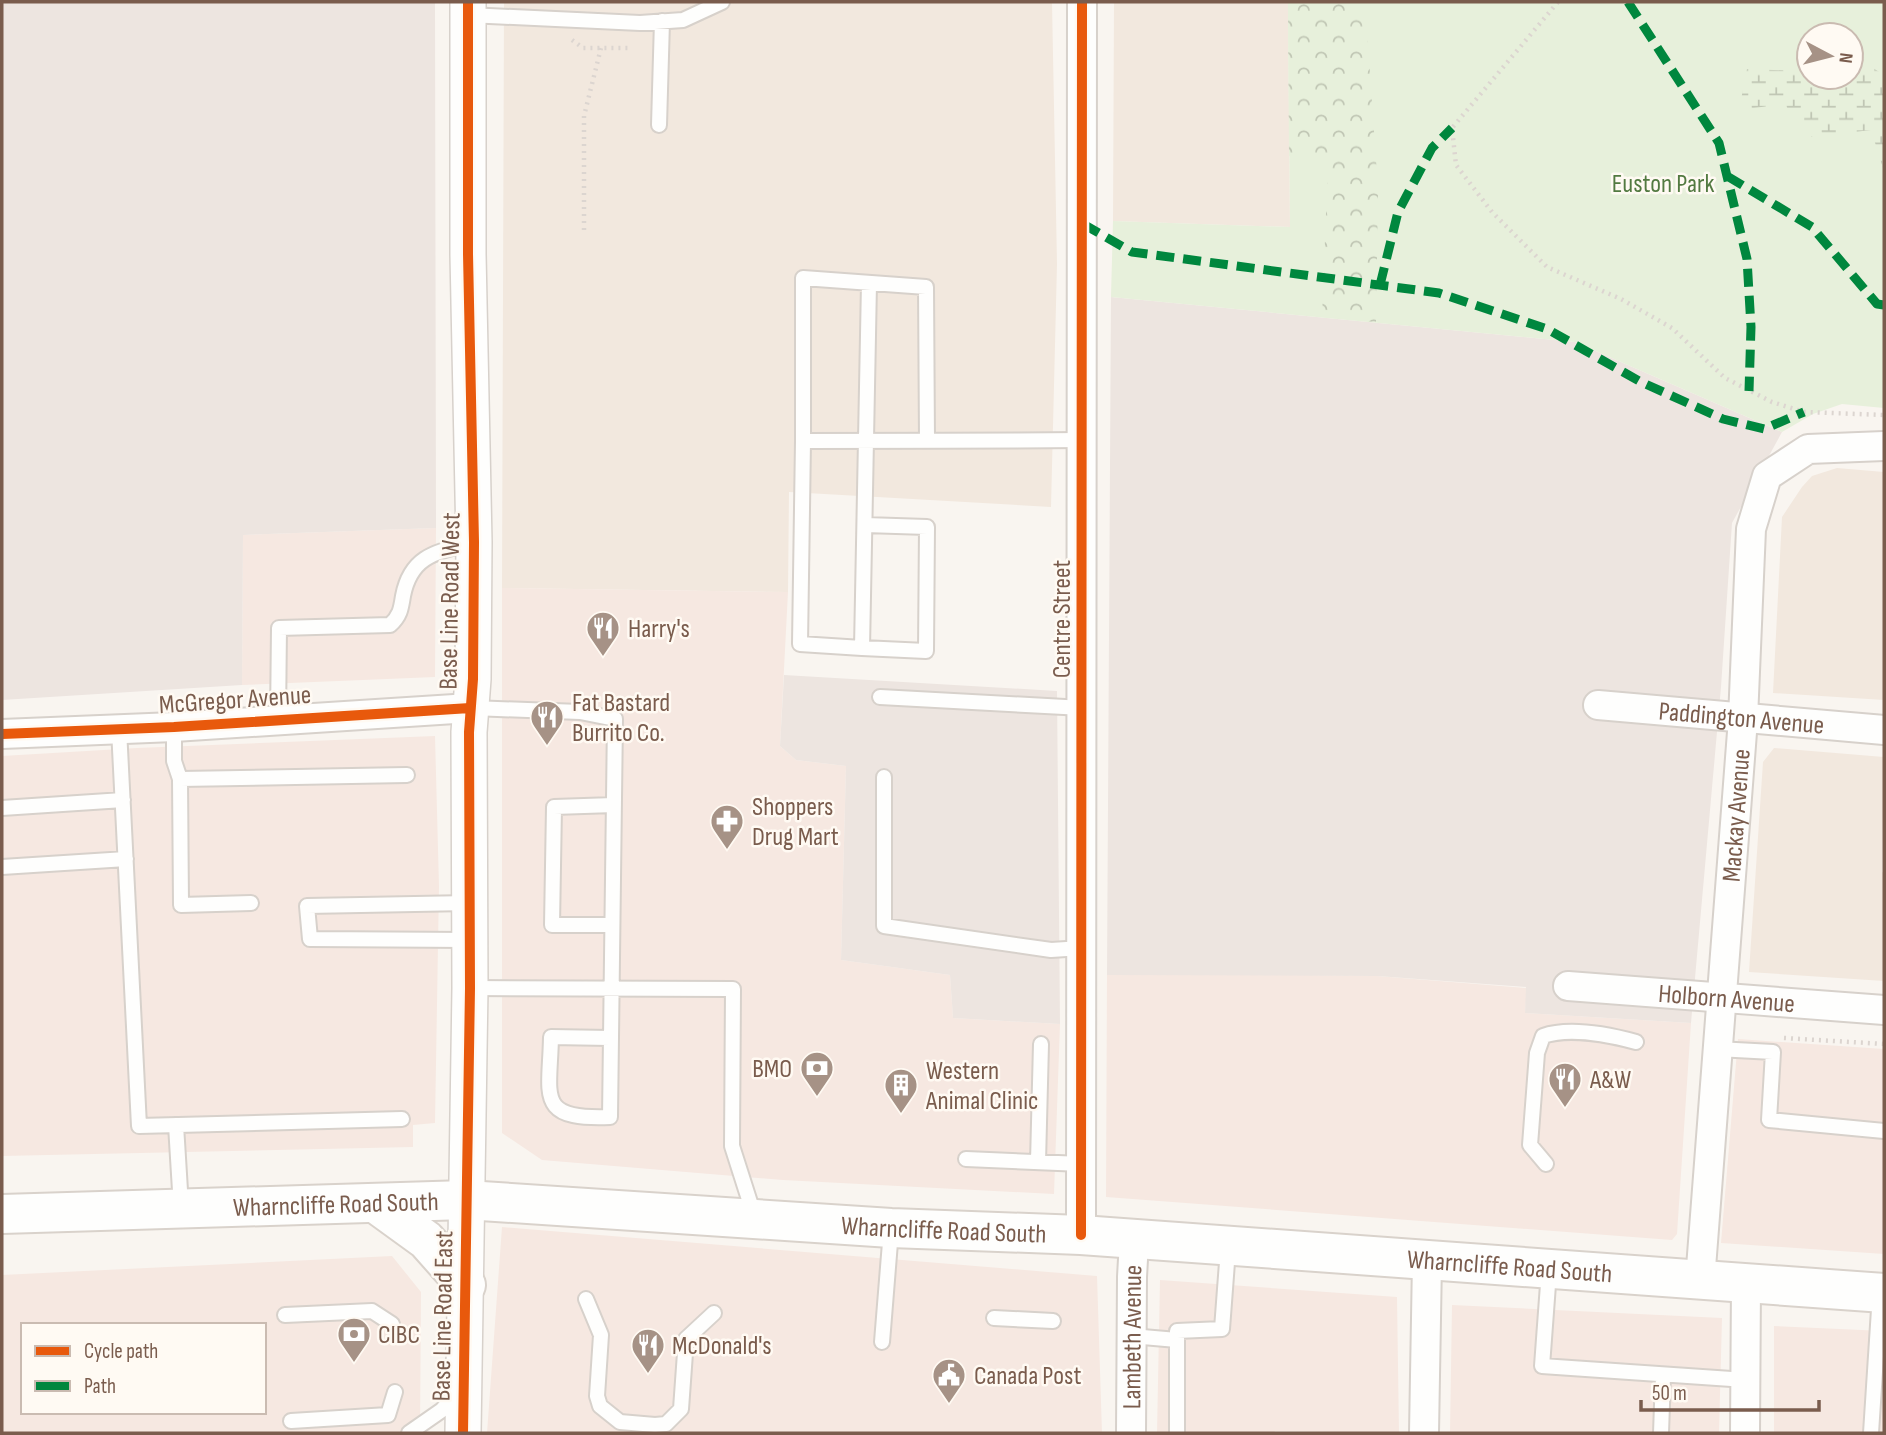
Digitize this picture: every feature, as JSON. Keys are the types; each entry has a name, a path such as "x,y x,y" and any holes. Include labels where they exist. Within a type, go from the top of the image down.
{"main road":[{"name":"Wharncliffe Road South","path":"2,1214 466,1200 891,1228 1081,1235 1134,1241 1882,1293"},
{"path":"375,1203 426,1240 466,1285"}],"street":[{"name":"Centre Street","path":"1081,1235 1082,2"},
{"name":"Base Line Road West","path":"466,1200 474,542 468,254 468,8"},
{"name":"Mackay Avenue","path":"1700,1281 1743,719 1751,529 1767,476 1808,449 1884,446"},
{"name":"Paddington Avenue","path":"1598,705 1884,730"},
{"name":"McGregor Avenue","path":"2,734 470,708"},
{"name":"Holborn Avenue","path":"1568,986 1884,1010"},
{"name":"Base Line Road East","path":"463,1433 466,1200"},
{"name":"Lambeth Avenue","path":"1134,1241 1131,1336 1134,1433"},
{"path":"1424,1433 1427,1261"},
{"path":"1745,1433 1746,1284"}],"lane":[{"path":"468,8 640,23 683,20 722,2"},
{"path":"659,125 662,22"},
{"path":"864,525 927,527 926,651 800,644 803,278 926,287 927,441"},
{"path":"862,648 869,283"},
{"path":"803,441 1083,440"},
{"path":"278,719 279,628 390,625 399,617 406,582 418,562 428,556 474,542"},
{"path":"880,697 1083,708"},
{"path":"470,708 580,712 615,719 610,1117 583,1118 557,1110 550,1100 551,1037 610,1038"},
{"path":"174,726 174,761 180,779 181,905 251,904"},
{"path":"119,729 139,1126 402,1119"},
{"path":"180,779 407,775"},
{"path":"884,777 884,926 1051,950 1082,948"},
{"path":"2,808 123,800"},
{"path":"612,925 552,925 554,807 614,805"},
{"path":"2,867 126,859"},
{"path":"469,903 307,906 310,939 469,940"},
{"path":"470,988 733,989 733,1146 755,1219"},
{"path":"1546,1164 1530,1145 1536,1053 1543,1036 1555,1032 1612,1036 1636,1042"},
{"path":"1038,1162 1041,1044"},
{"path":"1717,1049 1773,1052 1769,1120 1884,1131"},
{"path":"176,1125 181,1207"},
{"path":"966,1158 1082,1164"},
{"path":"882,1342 891,1228"},
{"path":"1177,1433 1177,1331 1222,1329 1228,1247"},
{"path":"1549,1270 1542,1366 1746,1380"},
{"path":"1871,1433 1882,1293"},
{"path":"586,1299 601,1335 597,1396 600,1406 620,1422 655,1426 666,1424 681,1409 686,1339 714,1313"},
{"path":"285,1315 372,1311 392,1324"},
{"path":"994,1318 1054,1321"},
{"path":"1131,1336 1177,1340"},
{"path":"1661,1433 1663,1376"},
{"path":"409,1433 442,1410 464,1386"},
{"path":"291,1421 388,1415 395,1392"}],"path":[{"path":"1559,2 1452,128 1456,165 1492,212 1546,267 1621,299 1672,328 1725,378 1749,391 1804,412 1884,415"},
{"path":"584,230 584,116 601,48"},
{"path":"1779,1037 1884,1044"}],"shaded area":[{"path":"2,2 435,2 436,528 243,535 242,685 2,700"},
{"path":"504,2 1052,2 1057,264 1051,507 789,492 788,592 502,588"},
{"path":"1114,2 1288,2 1290,227 1113,221"},
{"path":"1111,297 1575,342 1782,432 1732,523 1721,687 1691,1023 1525,1013 1526,987 1377,976 1107,975"},
{"path":"1837,468 1884,472 1884,700 1773,693 1782,517 1812,476"},
{"path":"436,528 435,677 242,685 243,535"},
{"path":"502,588 788,592 780,746 796,760 846,766 841,960 950,975 953,1018 1060,1024 1054,1194 783,1180 542,1160 502,1133"},
{"path":"784,675 1057,691 1060,1024 953,1018 950,975 841,960 846,766 796,760 780,746"},
{"path":"435,736 439,886 435,1123 413,1125 413,1147 2,1156 2,756"},
{"path":"1774,748 1884,757 1884,981 1749,972 1763,762"},
{"path":"1107,975 1377,976 1527,988 1525,1013 1691,1023 1677,1234 1672,1240 1106,1197"},
{"path":"1738,1039 1884,1049 1884,1254 1721,1243"},
{"path":"502,1227 1097,1276 1102,1433 487,1433"},
{"path":"392,1256 421,1292 420,1433 2,1433 2,1275"},
{"path":"1160,1280 1397,1297 1399,1433 1157,1433"},
{"path":"1452,1305 1722,1318 1719,1433 1450,1433"},
{"path":"1774,1326 1884,1331 1884,1433 1774,1433"}],"green space":[{"name":"Euston Park","path":"1288,2 1884,2 1884,408 1842,404 1813,414 1782,432 1575,342 1111,297 1113,221 1290,227"},
{"path":"1288,2 1365,2 1378,189 1376,322 1322,317 1328,162 1289,156"},
{"path":"1865,63 1884,75 1884,171 1871,130 1812,137 1784,104 1739,110 1747,69 1795,71 1795,91 1865,91"}],"marked path":[{"path":"1628,2 1719,143 1747,259 1751,327 1749,391"},
{"path":"1380,285 1398,212 1432,148 1452,128"},
{"path":"1727,176 1812,227 1877,304 1884,305"},
{"path":"1083,224 1132,252 1439,293 1547,329 1641,382 1723,419 1764,429 1804,412"}],"cycle path":[{"path":"463,1433 470,988 469,732 473,679 474,542 468,254 468,2"},
{"path":"1081,1235 1082,2"},
{"path":"2,734 174,727 470,708"}],"place":[{"name":"Harry's","path":"603,658"},
{"name":"Fat Bastard Burrito Co.","path":"547,747"},
{"name":"Shoppers Drug Mart","path":"727,851"},
{"name":"BMO","path":"817,1098"},
{"name":"A&W","path":"1565,1109"},
{"name":"Western Animal Clinic","path":"901,1115"},
{"name":"CIBC","path":"354,1364"},
{"name":"McDonald's","path":"648,1375"},
{"name":"Canada Post","path":"949,1405"}]}
